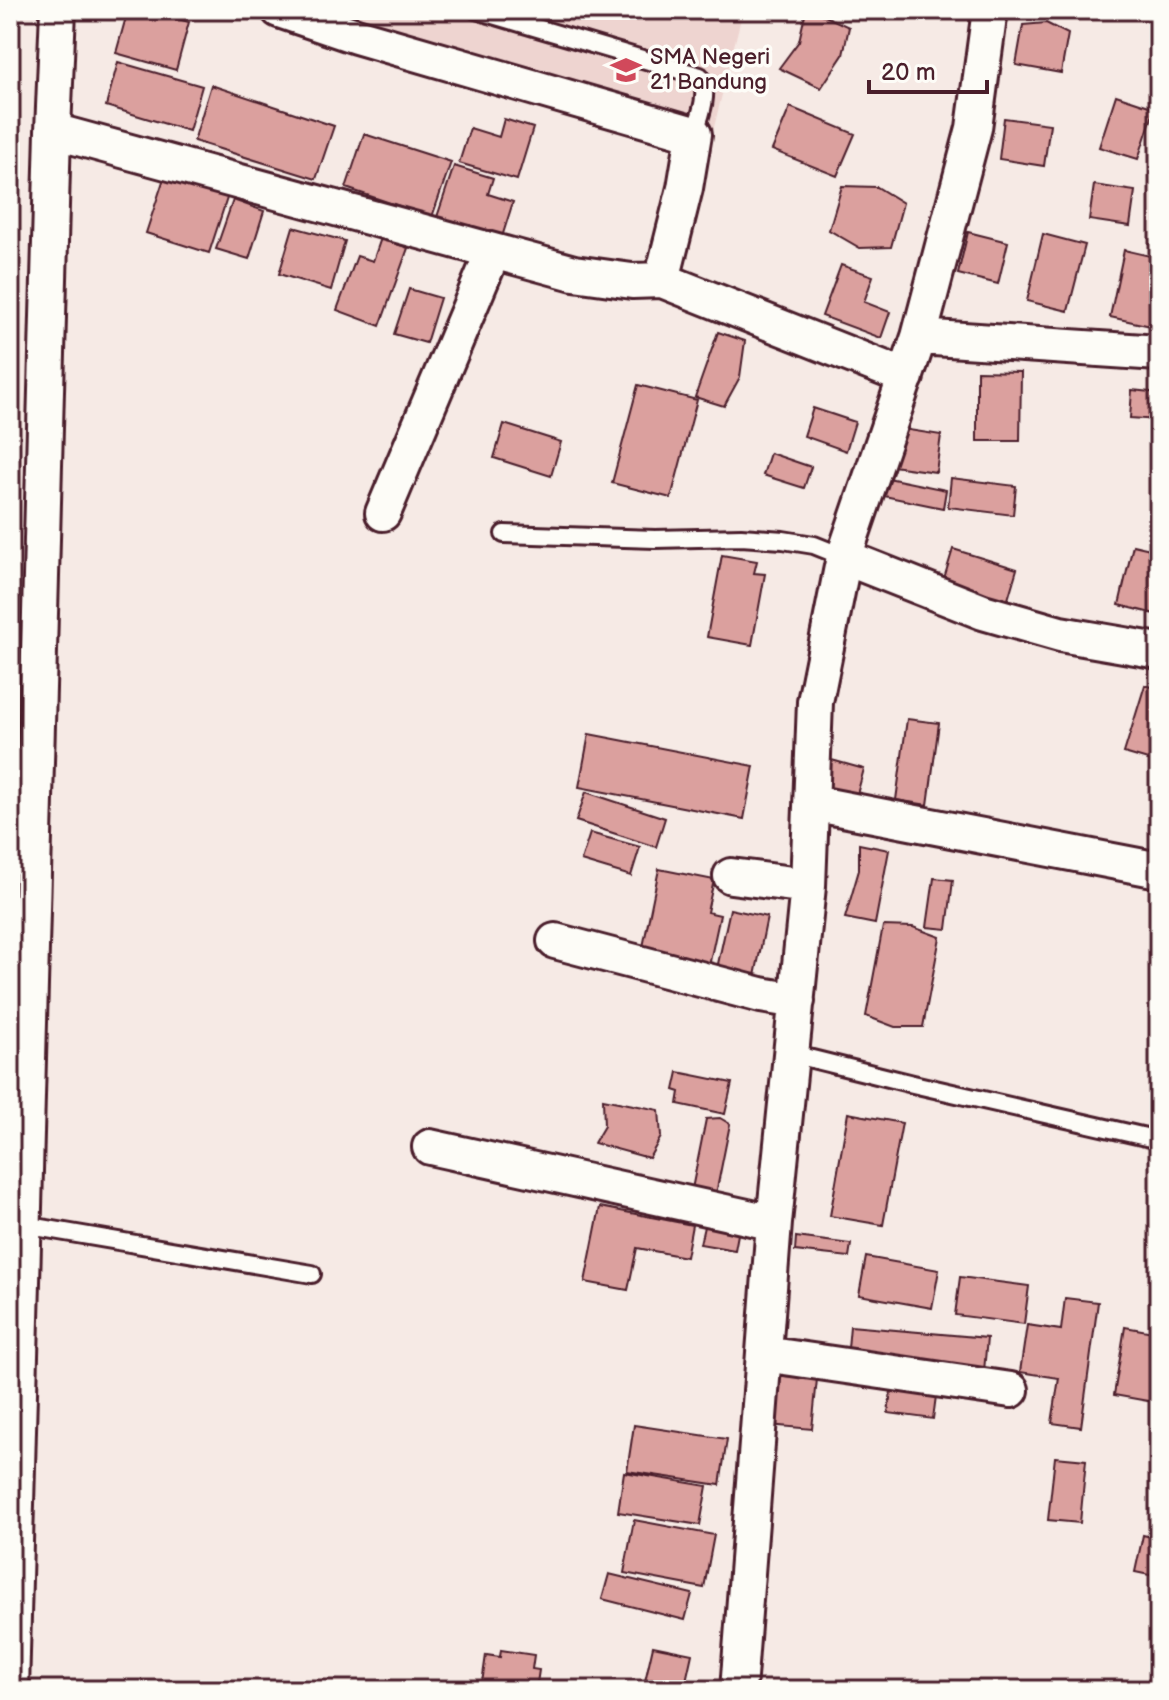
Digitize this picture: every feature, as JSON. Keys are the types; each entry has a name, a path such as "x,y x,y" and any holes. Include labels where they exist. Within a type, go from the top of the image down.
{"street":[{"path":"11,1690 58,10"},
{"path":"279,10 356,36 694,134 685,188 662,280"},
{"path":"738,1690 774,1223 808,886 815,702 844,557 919,337 974,128 990,10"},
{"path":"53,131 574,273 632,281 662,280 906,377"},
{"path":"383,513 493,252"},
{"path":"919,337 1159,353"},
{"path":"844,557 983,612 1060,634 1159,651"},
{"path":"812,803 1144,867"},
{"path":"731,876 808,886"},
{"path":"555,941 761,995 797,1001"},
{"path":"430,1147 774,1223"},
{"path":"764,1354 1011,1390"}],"lane":[{"path":"476,10 700,76 705,83 705,92 694,134"},
{"path":"504,534 655,539 741,537 814,545 844,557"},
{"path":"792,1054 1159,1140"},
{"path":"24,1225 312,1274"}],"shaded area":[{"name":"SMA Negeri 21 Bandung","path":"334,10 743,10 713,131"}],"building":[{"path":"128,10 144,10 189,22 176,70 116,53"},
{"path":"806,10 849,27 843,55 821,88 779,68 799,41"},
{"path":"1046,23 1068,34 1061,73 1016,65 1023,25"},
{"path":"118,62 202,86 189,131 106,106"},
{"path":"211,85 334,126 316,179 194,141"},
{"path":"1116,95 1155,108 1138,159 1099,147"},
{"path":"790,107 855,134 837,176 772,150"},
{"path":"1004,118 1050,124 1044,166 999,159"},
{"path":"504,119 533,128 517,180 459,163 470,128 499,137"},
{"path":"364,134 451,162 432,217 346,188"},
{"path":"454,166 493,178 488,194 513,202 502,237 437,217"},
{"path":"166,172 229,192 209,253 146,233"},
{"path":"1094,185 1135,191 1130,226 1089,220"},
{"path":"842,186 877,187 903,203 891,247 860,248 829,230"},
{"path":"233,200 264,211 249,259 216,249"},
{"path":"293,227 345,241 331,290 279,274"},
{"path":"968,232 1008,242 998,284 958,274"},
{"path":"1043,234 1085,245 1068,311 1027,301"},
{"path":"381,238 408,248 380,326 337,310 357,256 373,261"},
{"path":"1124,250 1159,258 1159,289 1151,326 1110,317"},
{"path":"841,265 873,276 864,302 890,312 881,338 822,316"},
{"path":"409,289 440,298 426,343 394,334"},
{"path":"718,332 745,341 740,377 724,406 695,397"},
{"path":"977,371 1021,372 1020,441 977,441"},
{"path":"638,385 697,400 671,498 612,483"},
{"path":"1132,390 1159,393 1159,420 1130,418"},
{"path":"813,408 855,422 846,451 804,436"},
{"path":"504,424 561,442 551,476 494,458"},
{"path":"890,427 941,435 936,472 885,465"},
{"path":"770,453 811,467 804,488 763,475"},
{"path":"888,478 946,490 943,508 884,496"},
{"path":"951,478 1016,486 1013,515 948,507"},
{"path":"1133,545 1159,551 1159,615 1119,605"},
{"path":"953,549 1017,569 1006,606 942,585"},
{"path":"722,555 757,561 754,573 765,574 752,645 707,637"},
{"path":"1145,685 1159,689 1158,763 1124,753"},
{"path":"907,719 939,723 928,805 896,800"},
{"path":"589,734 754,766 744,819 579,787"},
{"path":"828,759 864,769 854,805 818,796"},
{"path":"586,792 665,818 656,847 576,821"},
{"path":"590,833 640,847 631,876 581,861"},
{"path":"859,844 889,850 875,924 845,918 859,870"},
{"path":"659,869 714,880 707,912 720,915 709,966 642,952"},
{"path":"934,878 953,880 947,929 927,927"},
{"path":"730,909 767,917 754,981 716,973"},
{"path":"883,926 913,927 940,937 923,1027 895,1027 866,1016"},
{"path":"678,1072 732,1083 725,1114 678,1104 680,1092 674,1090"},
{"path":"603,1099 659,1110 661,1137 649,1158 594,1143 604,1126"},
{"path":"848,1113 902,1123 883,1225 830,1216"},
{"path":"720,1118 730,1124 716,1194 692,1189 706,1119"},
{"path":"600,1207 692,1225 686,1257 637,1248 628,1290 585,1282"},
{"path":"705,1222 739,1229 735,1250 700,1244"},
{"path":"796,1237 851,1244 849,1257 795,1251"},
{"path":"866,1257 939,1270 932,1308 859,1295"},
{"path":"960,1277 1029,1286 1024,1324 955,1315"},
{"path":"1065,1298 1098,1302 1081,1427 1052,1423 1059,1378 1020,1372 1027,1325 1061,1330"},
{"path":"850,1326 987,1338 984,1371 847,1359"},
{"path":"1125,1327 1159,1333 1159,1403 1114,1395"},
{"path":"774,1375 817,1379 812,1429 769,1425"},
{"path":"891,1391 936,1396 933,1419 888,1413"},
{"path":"634,1425 727,1439 720,1485 627,1471"},
{"path":"1055,1457 1086,1460 1080,1523 1048,1520"},
{"path":"624,1472 707,1486 700,1525 618,1512"},
{"path":"634,1520 714,1535 704,1588 624,1573"},
{"path":"1143,1535 1159,1539 1159,1577 1135,1572"},
{"path":"609,1574 692,1594 685,1620 602,1599"},
{"path":"653,1646 692,1654 684,1690 643,1690"},
{"path":"501,1650 534,1655 532,1669 539,1670 536,1690 481,1690 486,1655 500,1657"}],"place":[{"name":"SMA Negeri 21 Bandung","path":"626,70"}]}
